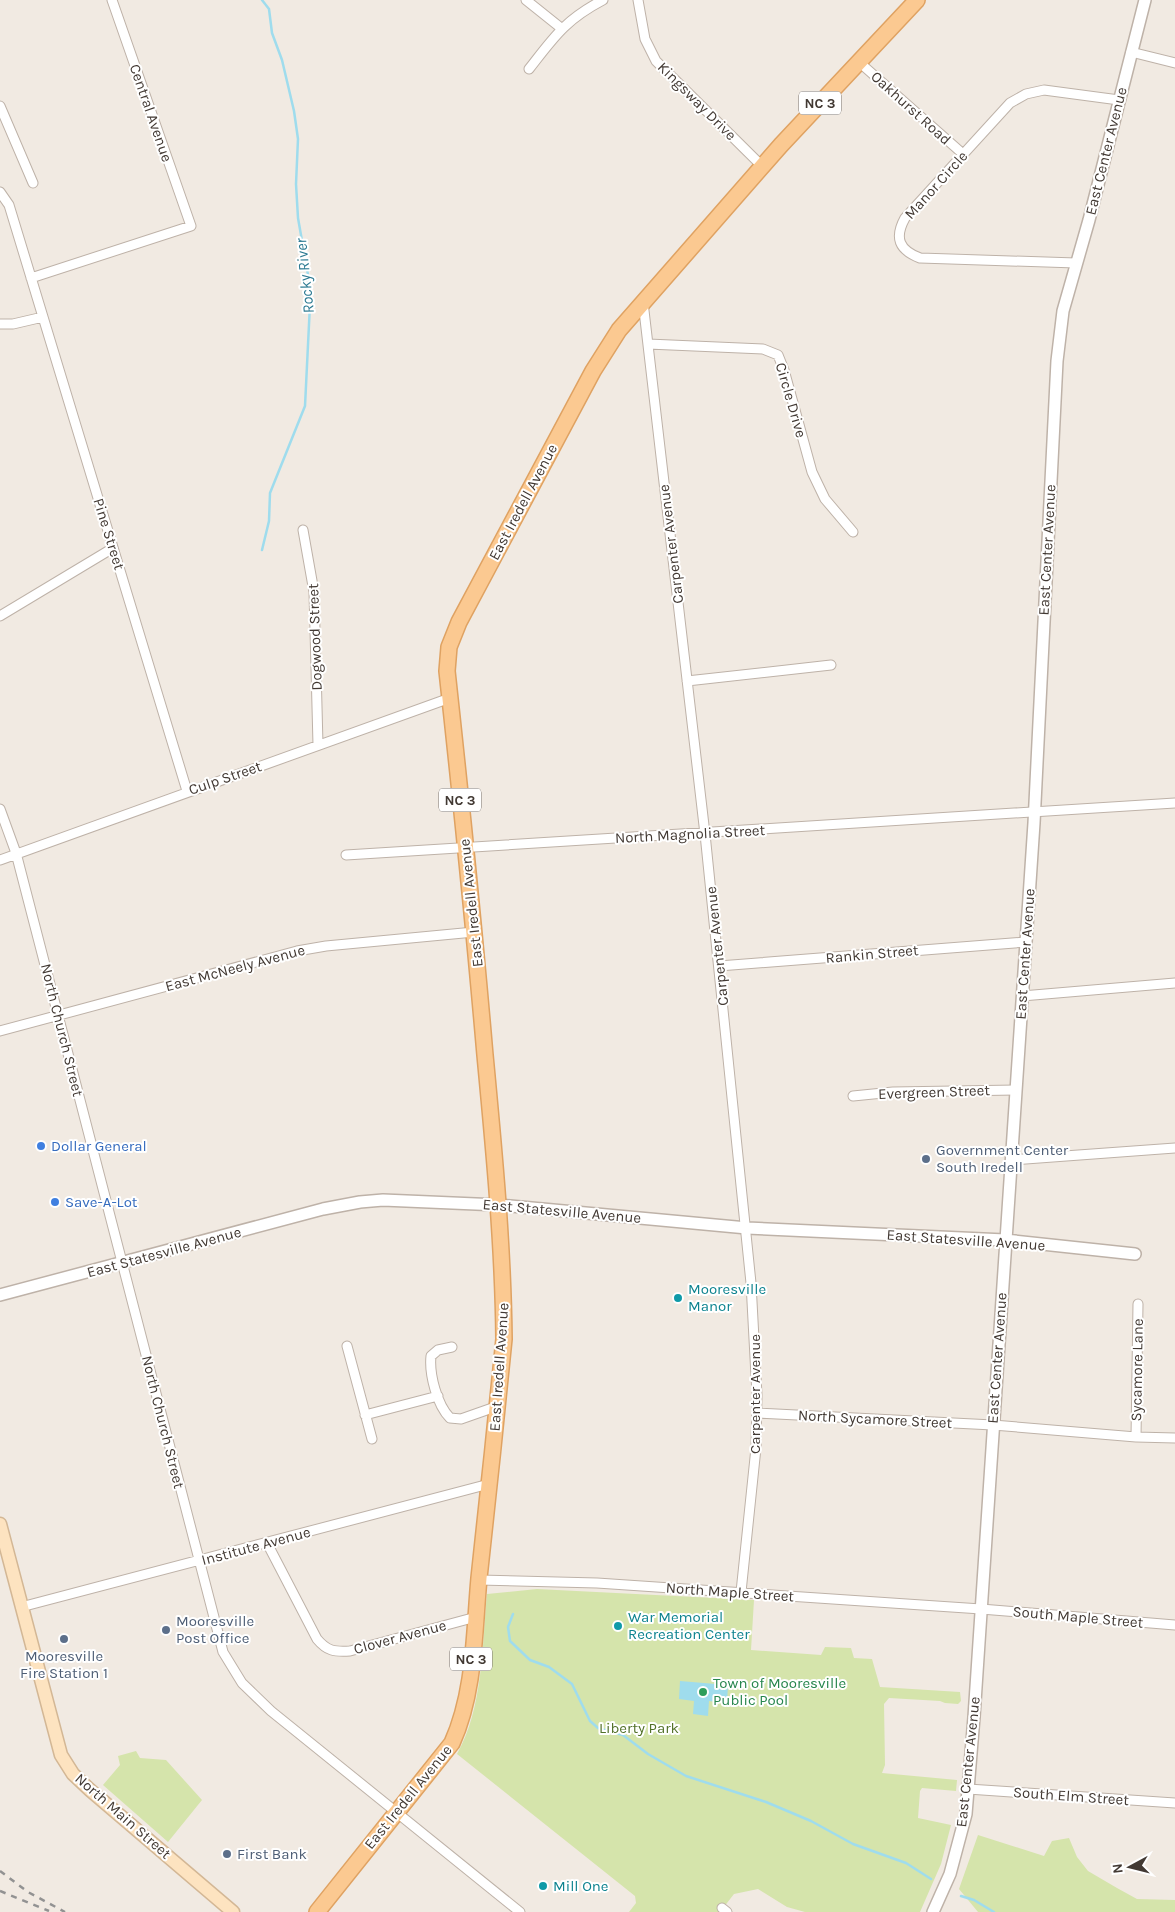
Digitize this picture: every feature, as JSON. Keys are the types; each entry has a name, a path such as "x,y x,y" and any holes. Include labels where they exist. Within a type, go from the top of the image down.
{"main road":[{"name":"East Iredell Avenue","path":"317,1912 443,1756 462,1721 467,1699 490,1484 504,1339 499,1205 474,932 446,671 449,648 459,622 593,371 619,330 762,166 917,0"},
{"name":"North Main Street","path":"0,1524 61,1755 73,1774 233,1912"}],"street":[{"name":"Central Avenue","path":"31,278 191,226 112,0"},
{"path":"526,0 561,28"},
{"path":"529,69 561,28 579,12 603,0"},
{"name":"Kingsway Drive","path":"638,0 645,39 656,61 762,166"},
{"name":"East Center Avenue","path":"933,1912 950,1874 960,1841 968,1789 1034,814 1057,361 1063,311 1145,0"},
{"path":"1131,52 1175,63"},
{"name":"Oakhurst Road","path":"859,62 963,154"},
{"name":"Manor Circle","path":"1076,263 920,258 908,253 900,243 899,230 905,218 1010,103 1026,94 1044,90 1119,100"},
{"path":"0,106 2,121 33,183"},
{"name":"Pine Street","path":"0,192 9,205 187,791"},
{"name":"Carpenter Avenue","path":"643,302 705,834 747,1228 756,1339 756,1448 741,1592"},
{"path":"0,324 13,324 43,317"},
{"name":"Circle Drive","path":"648,344 763,350 778,355 782,363 812,472 826,499 853,532"},
{"name":"Dogwood Street","path":"303,530 314,592 318,745"},
{"path":"0,616 113,548"},
{"path":"687,681 831,665"},
{"name":"Culp Street","path":"0,860 187,791 450,698"},
{"name":"North Magnolia Street","path":"346,855 1034,814 1175,803"},
{"name":"North Church Street","path":"0,809 16,853 59,1015 198,1561 223,1652 242,1684 271,1711 520,1912"},
{"name":"East McNeely Avenue","path":"0,1031 297,951 326,946 474,932"},
{"name":"Rankin Street","path":"719,966 1026,942"},
{"path":"1022,996 1175,983"},
{"name":"Evergreen Street","path":"853,1096 893,1092 1016,1090"},
{"path":"1011,1160 1175,1148"},
{"name":"East Statesville Avenue","path":"0,1295 360,1202 402,1201 499,1205 747,1228 1005,1240 1134,1254"},
{"name":"Sycamore Lane","path":"1136,1437 1138,1304"},
{"path":"347,1346 372,1439"},
{"path":"452,1347 438,1350 431,1356 430,1364 442,1410 450,1418 461,1419 498,1406"},
{"path":"365,1416 438,1396"},
{"name":"North Sycamore Street","path":"757,1413 993,1424 1136,1437 1175,1438"},
{"name":"Institute Avenue","path":"22,1607 490,1484"},
{"name":"Clover Avenue","path":"267,1543 317,1639 324,1648 334,1652 350,1651 476,1617"},
{"name":"North Maple Street","path":"479,1580 597,1583 981,1609"},
{"name":"South Maple Street","path":"981,1609 1175,1625"},
{"name":"South Elm Street","path":"968,1789 1175,1803"}],"green space":[{"name":"Liberty Park","path":"537,1589 754,1600 751,1650 821,1655 825,1647 851,1648 854,1658 872,1659 880,1687 960,1692 961,1701 958,1704 889,1698 884,1704 885,1765 882,1773 957,1780 956,1791 922,1788 920,1791 918,1818 951,1825 941,1864 920,1912 805,1912 787,1907 758,1889 734,1894 720,1912 629,1912 636,1903 635,1896 457,1754 466,1736 477,1697 487,1594"},
{"path":"136,1751 140,1758 166,1760 202,1800 168,1842 103,1785 120,1765 118,1756"},
{"path":"978,1835 1044,1856 1052,1841 1069,1838 1077,1857 1088,1871 1137,1899 1175,1900 1175,1912 978,1912 959,1889"}],"water":[{"name":"Town of Mooresville Public Pool","path":"680,1681 728,1685 727,1703 709,1701 708,1716 693,1714 694,1701 679,1699"}],"waterway":[{"name":"Rocky River","path":"262,0 269,9 272,33 282,60 294,111 298,139 296,184 298,218 308,275 310,304 305,406 270,493 269,521 262,550"},
{"path":"513,1614 508,1627 510,1641 530,1660 549,1667 572,1684 590,1721 598,1728 623,1735 648,1754 686,1776 766,1802 811,1821 853,1844 906,1863 931,1879"},
{"path":"961,1896 974,1900 994,1912"}],"railway":[{"path":"0,1871 28,1892 65,1912"},
{"path":"0,1891 49,1911"}],"place":[{"name":"Dollar General","path":"41,1146"},
{"name":"Government Center South Iredell","path":"926,1159"},
{"name":"Save-A-Lot","path":"55,1202"},
{"name":"Mooresville Manor","path":"678,1298"},
{"name":"War Memorial Recreation Center","path":"618,1626"},
{"name":"Mooresville Post Office","path":"166,1630"},
{"name":"Mooresville Fire Station 1","path":"64,1639"},
{"name":"Town of Mooresville Public Pool","path":"703,1692"},
{"name":"First Bank","path":"227,1854"},
{"name":"Mill One","path":"543,1886"}]}
